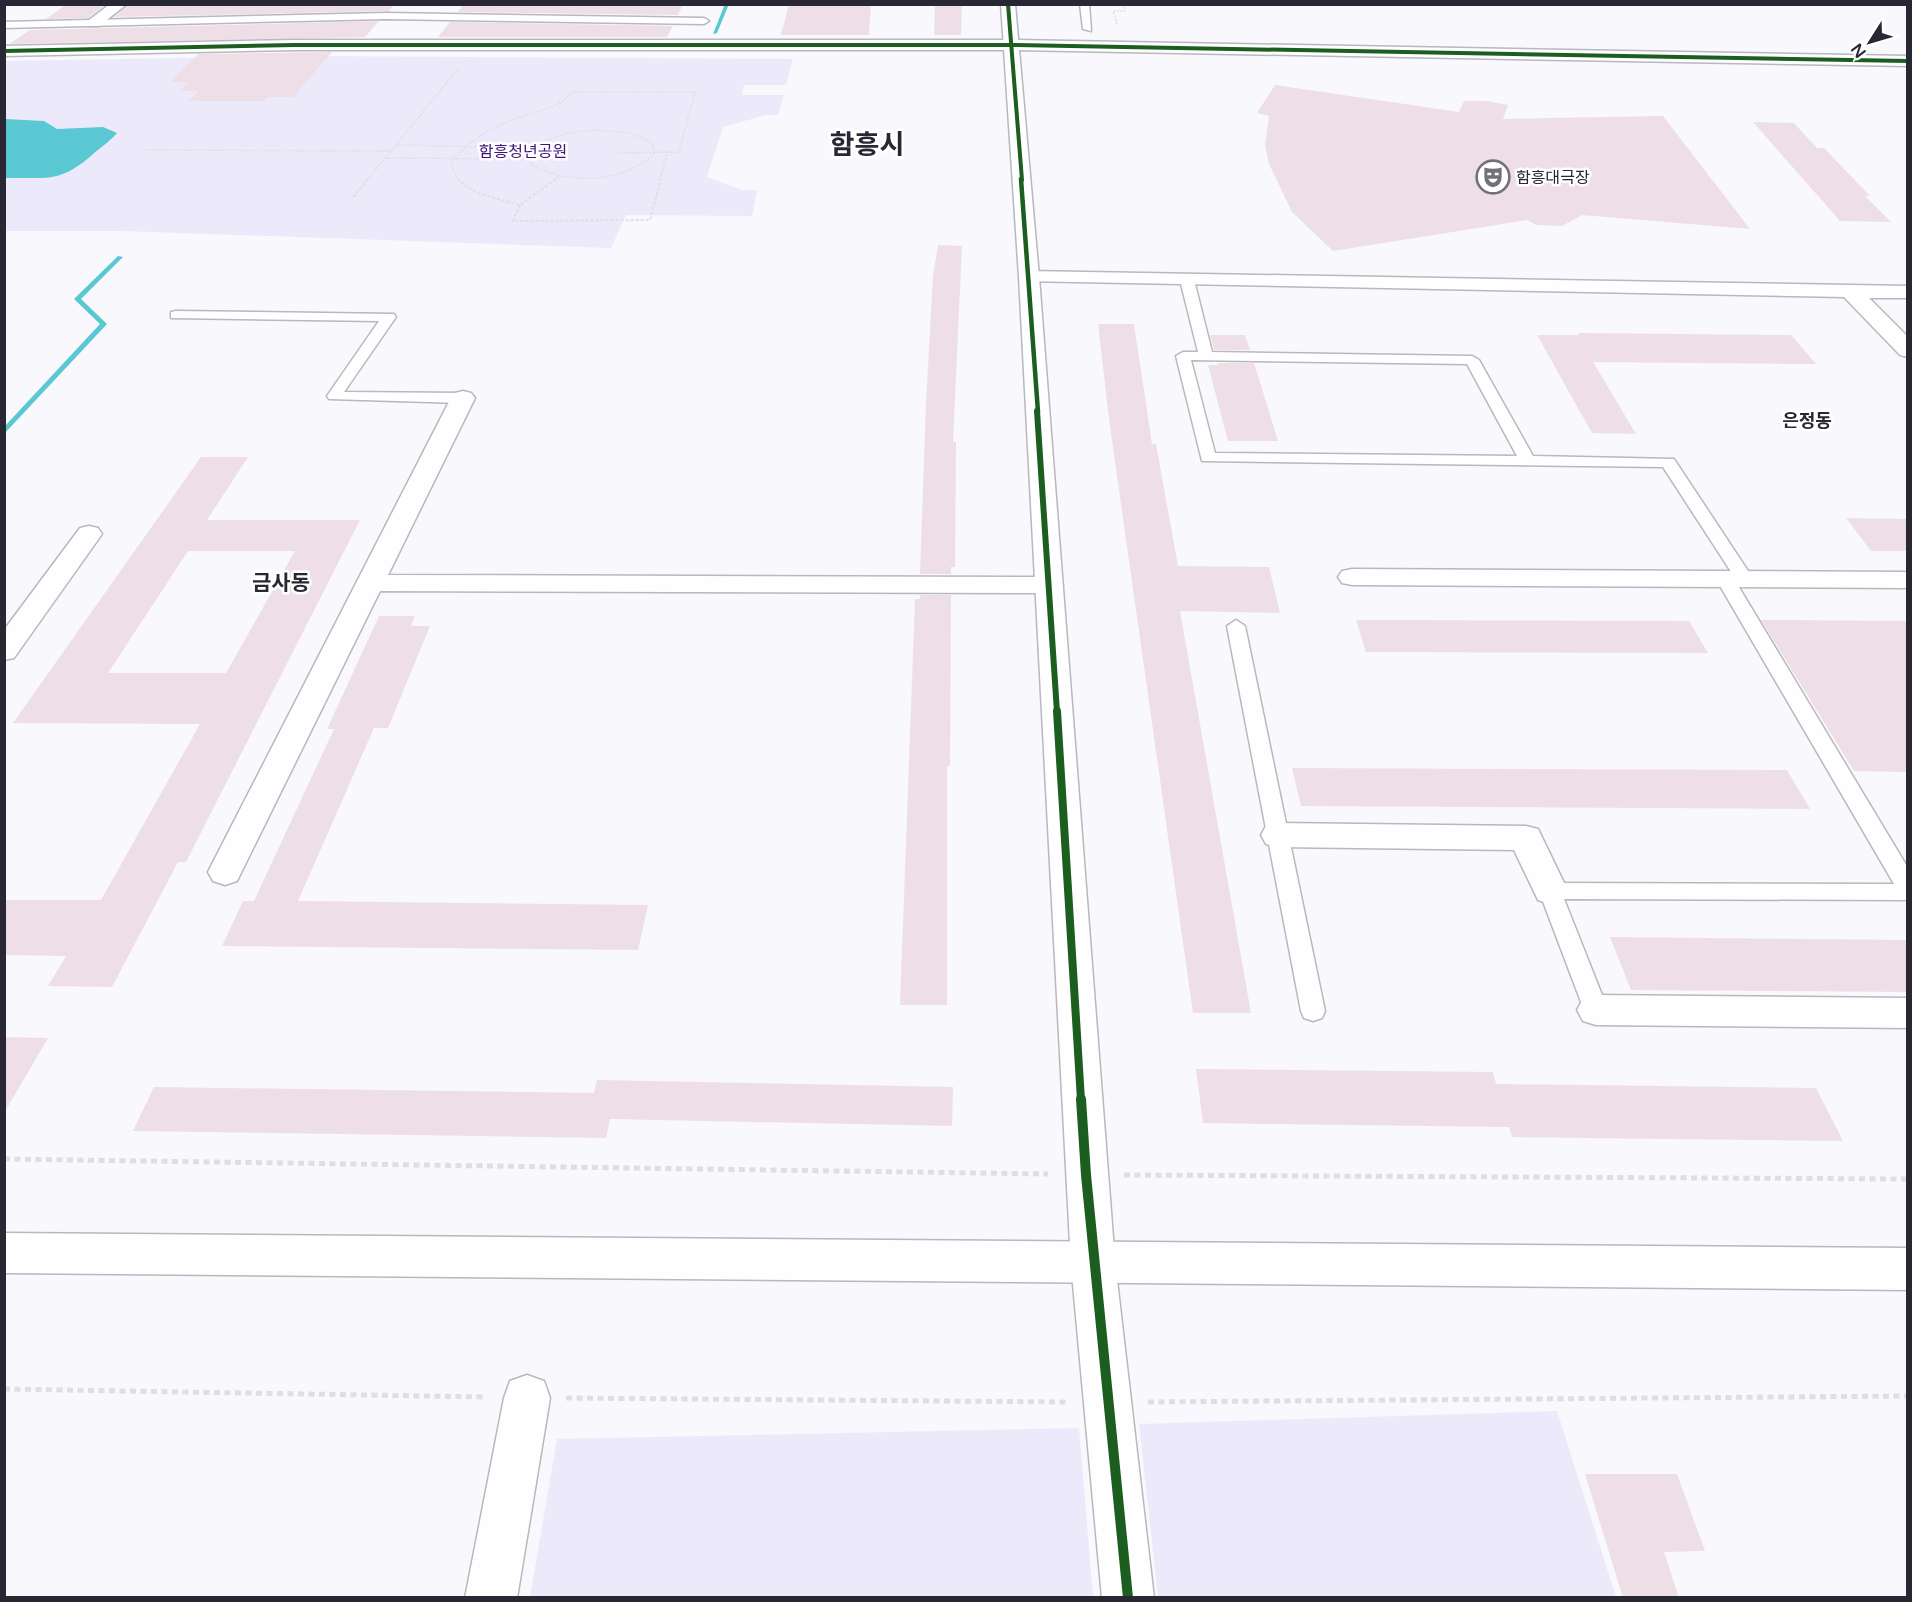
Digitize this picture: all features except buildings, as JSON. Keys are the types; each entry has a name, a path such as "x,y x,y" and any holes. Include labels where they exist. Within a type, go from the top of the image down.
{"main road":[{"path":"89,27 120,4"},
{"path":"1008,4 1029,277 1086,1175 1128,1598"},
{"path":"4,51 295,45 478,45 700,29 1011,45 1908,61"},
{"path":"1029,277 1908,292"},
{"path":"1850,291 1908,350"},
{"path":"225,872 463,398"},
{"path":"4,651 89,534"},
{"path":"1352,578 1908,580"},
{"path":"371,583 1049,585"},
{"path":"1278,835 1527,838 1550,891"},
{"path":"1596,1010 1908,1013"},
{"path":"4,1252 1908,1269"},
{"path":"491,1598 527,1398"}],"lane":[{"path":"1084,4 1088,29"},
{"path":"4,25 89,27 386,16 700,29"},
{"path":"1187,280 1206,357"},
{"path":"176,315 389,317 334,396 463,398"},
{"path":"1527,460 1472,360 1183,356 1208,458 1668,462 1908,890 1550,891 1596,1010"},
{"path":"1236,626 1313,1011"}],"path":[{"path":"1118,28 1113,12 1125,11 1122,4"},
{"path":"353,197 478,45"},
{"path":"520,205 490,198 467,187 453,174 451,163 463,146 493,127 564,102 572,92 695,92 679,152 617,153"},
{"path":"396,145 535,148 559,136 608,130 631,133 648,139 655,153"},
{"path":"529,159 535,148"},
{"path":"145,150 391,151"},
{"path":"529,159 535,168 559,176 589,178 616,174 638,167 655,153"},
{"path":"559,176 520,205 513,221 650,220 667,153"},
{"path":"386,158 529,159"},
{"path":"4,1159 1086,1175 1908,1179"},
{"path":"4,1389 527,1398 1107,1403 1908,1396"}],"green space":[{"name":"함흥청년공원","path":"303,56 793,59 786,85 744,85 742,95 784,95 778,115 766,115 723,127 707,177 742,190 757,190 752,216 626,215 611,248 121,231 5,231 4,61"},
{"path":"1557,1411 1616,1597 1158,1597 1139,1424"},
{"path":"1079,1428 1093,1597 530,1597 557,1439"}],"water":[{"path":"5,119 44,121 57,129 103,127 117,133 80,164 61,175 42,178 5,178"}],"waterway":[{"path":"715,33 727,4"},
{"path":"4,432 104,324 77,299 120,257"}],"cycle path":[{"path":"1008,4 1029,277 1086,1175 1128,1598"},
{"path":"4,51 295,45 1011,45 1908,61"}],"place":[{"name":"함흥대극장","path":"1493,177"}],"district":[{"name":"함흥시","path":"867,145"},
{"name":"은정동","path":"1807,421"},
{"name":"금사동","path":"281,583"}]}
